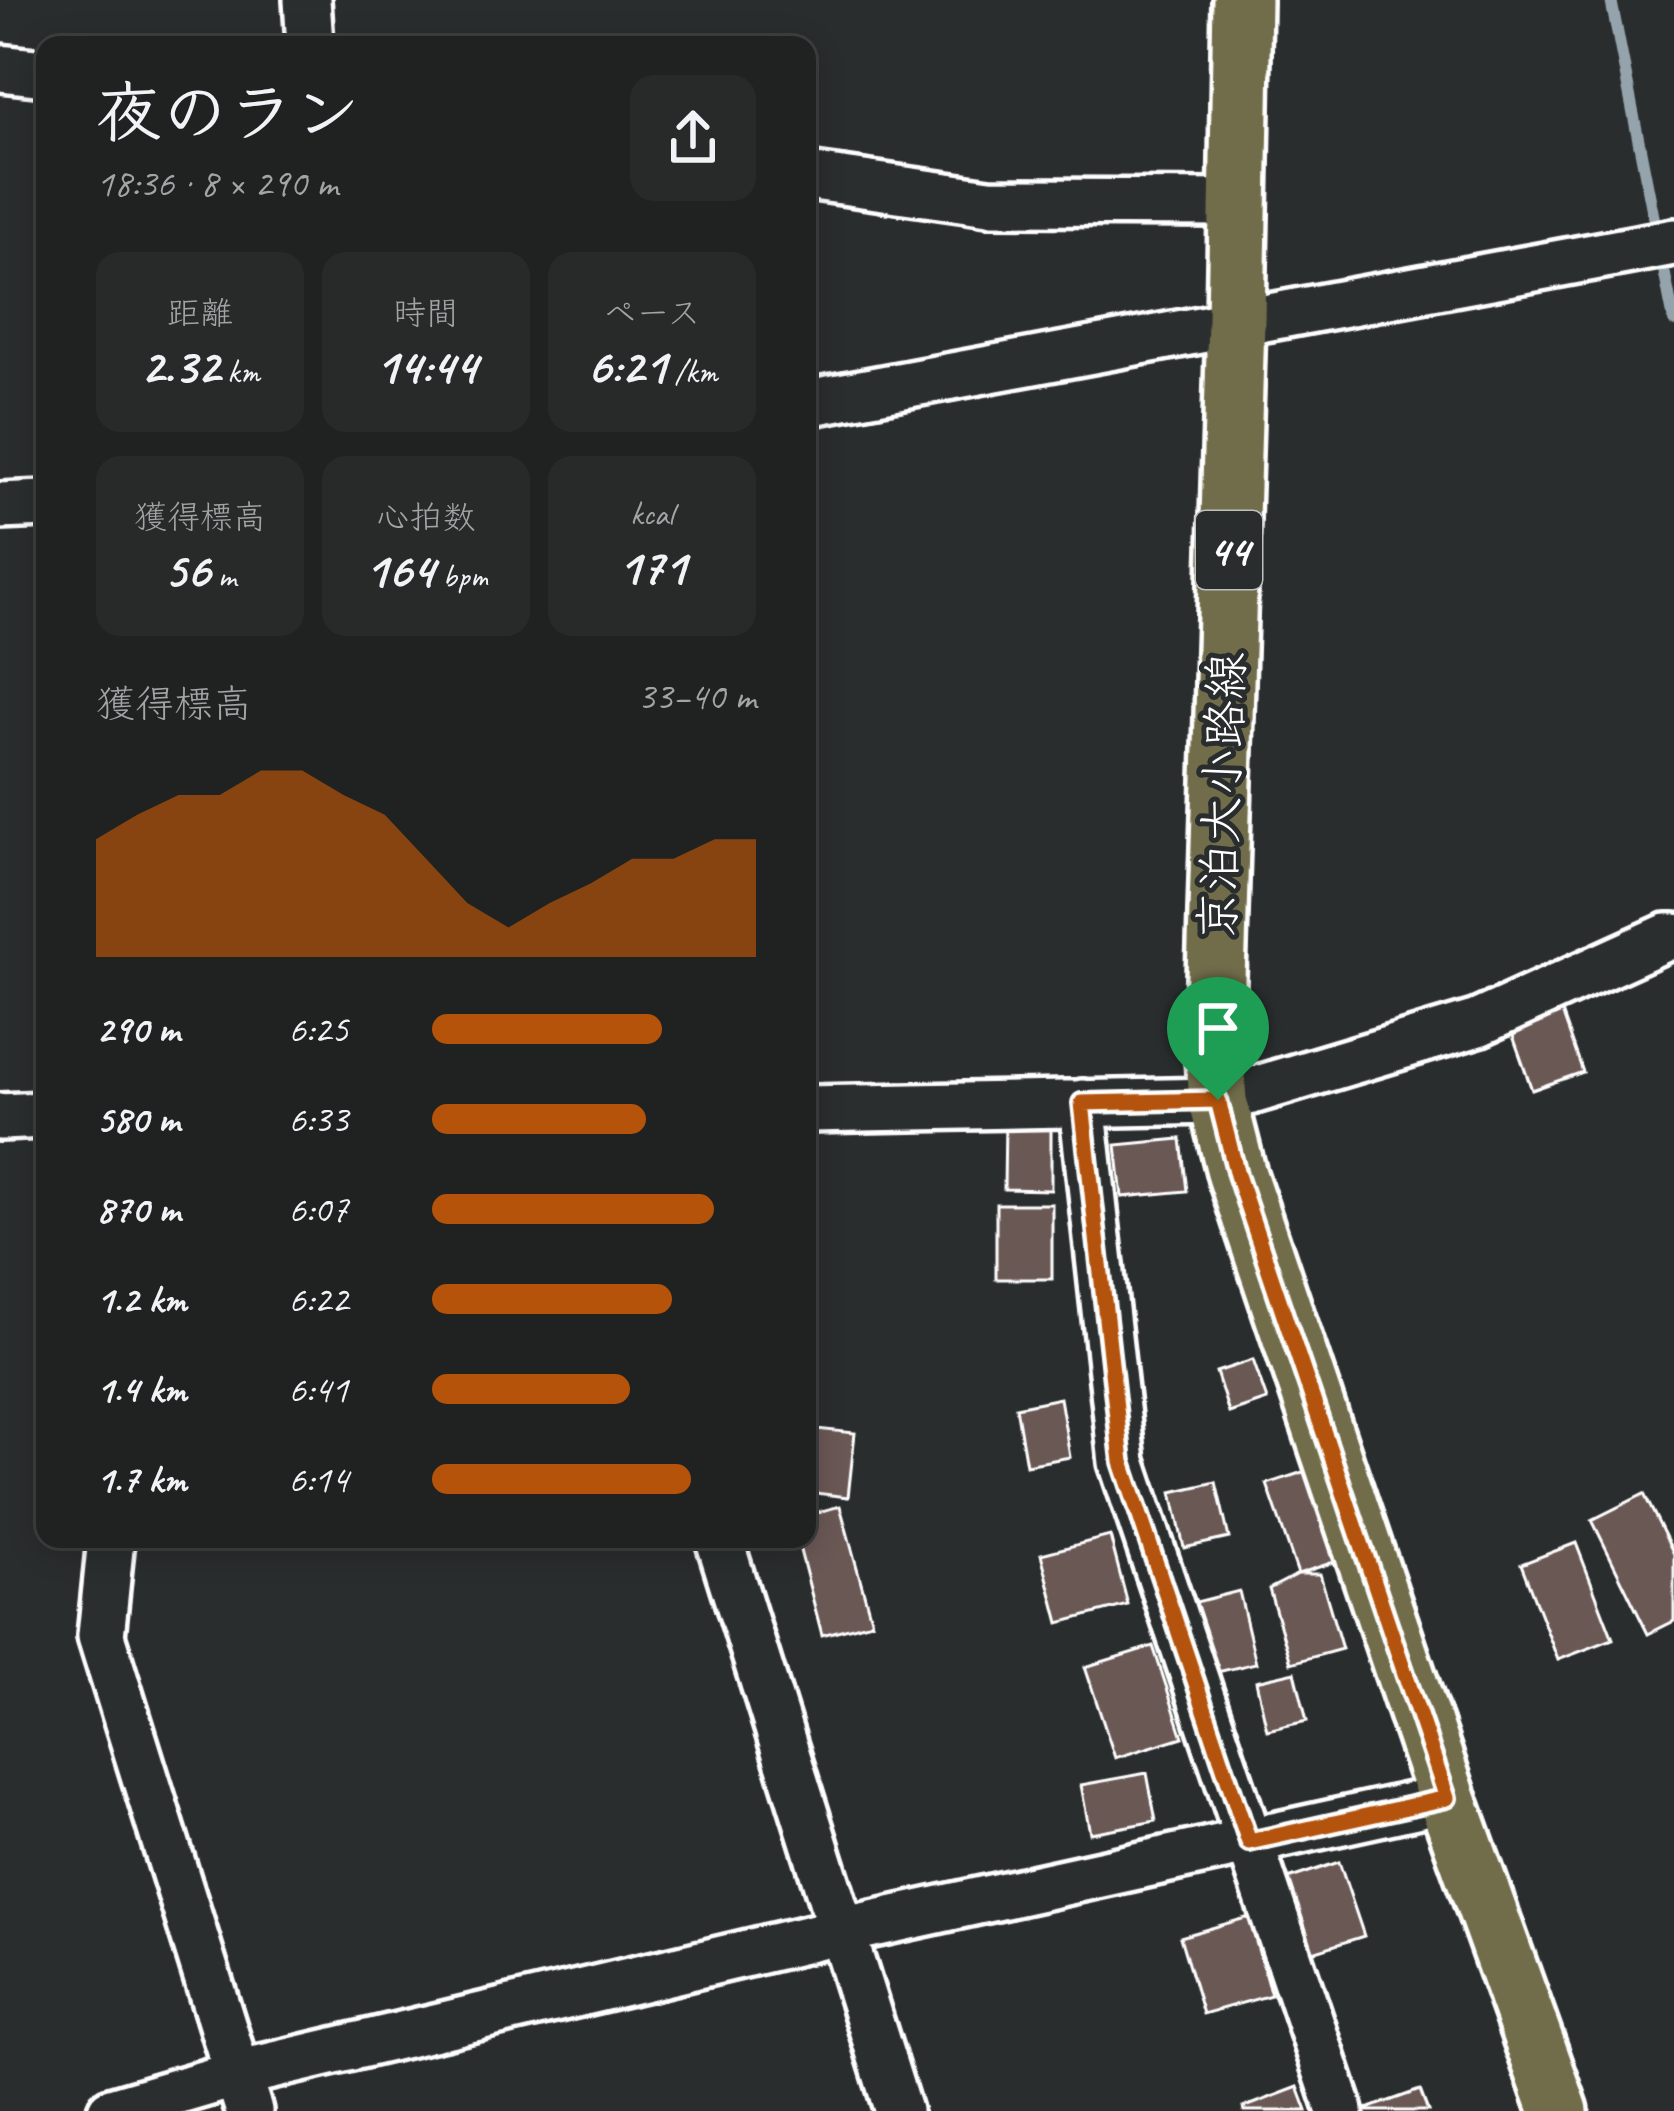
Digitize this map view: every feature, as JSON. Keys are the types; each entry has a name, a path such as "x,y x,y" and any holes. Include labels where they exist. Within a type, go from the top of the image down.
{"main road":[{"name":"京泊大小路線","path":"1242,0 1214,1044 1218,1100 1237,1175 1447,1798 1559,2111"}],"street":[{"path":"307,0 309,36"},
{"path":"0,68 36,72"},
{"path":"816,177 988,202 1238,203"},
{"path":"816,401 1674,242"},
{"path":"0,506 36,504"},
{"path":"816,1108 1218,1100 1478,1023 1674,937"},
{"path":"1082,1103 1122,1462 1340,2111"},
{"path":"0,1117 36,1115"},
{"path":"110,1548 101,1636 243,2093"},
{"path":"722,1548 898,2111"},
{"path":"111,2111 243,2093 841,1931 1447,1798"}],"building":[{"path":"1557,998 1583,1072 1532,1090 1506,1016"},
{"path":"1005,1119 1051,1119 1051,1190 1004,1189"},
{"path":"1181,1139 1187,1191 1122,1197 1116,1145"},
{"path":"996,1204 1052,1204 1052,1279 996,1279"},
{"path":"1253,1360 1267,1400 1229,1413 1216,1372"},
{"path":"1060,1398 1070,1457 1026,1465 1016,1407"},
{"path":"816,1429 855,1433 848,1497 816,1493"},
{"path":"1312,1469 1343,1559 1298,1574 1267,1484"},
{"path":"1216,1482 1229,1538 1184,1548 1172,1492"},
{"path":"1644,1494 1674,1554 1674,1621 1648,1634 1592,1520"},
{"path":"840,1506 872,1622 822,1635 799,1548 816,1548 816,1513"},
{"path":"1110,1536 1128,1605 1059,1623 1041,1554"},
{"path":"1576,1543 1613,1639 1558,1660 1521,1564"},
{"path":"1298,1574 1320,1574 1342,1649 1291,1663 1269,1589"},
{"path":"1239,1591 1256,1663 1209,1674 1192,1603"},
{"path":"1153,1646 1183,1737 1115,1758 1085,1667"},
{"path":"1295,1672 1307,1721 1267,1730 1256,1681"},
{"path":"1147,1773 1156,1821 1090,1833 1081,1785"},
{"path":"1339,1862 1364,1936 1310,1953 1285,1880"},
{"path":"1249,1917 1271,1995 1203,2014 1180,1937"},
{"path":"1298,2087 1307,2111 1244,2111 1243,2108"},
{"path":"1420,2090 1428,2111 1361,2111"}],"waterway":[{"path":"1611,0 1674,321"}],"route":[{"path":"1218,1100 1237,1175 1447,1798 1249,1842 1122,1462 1082,1103 1218,1100"}]}
